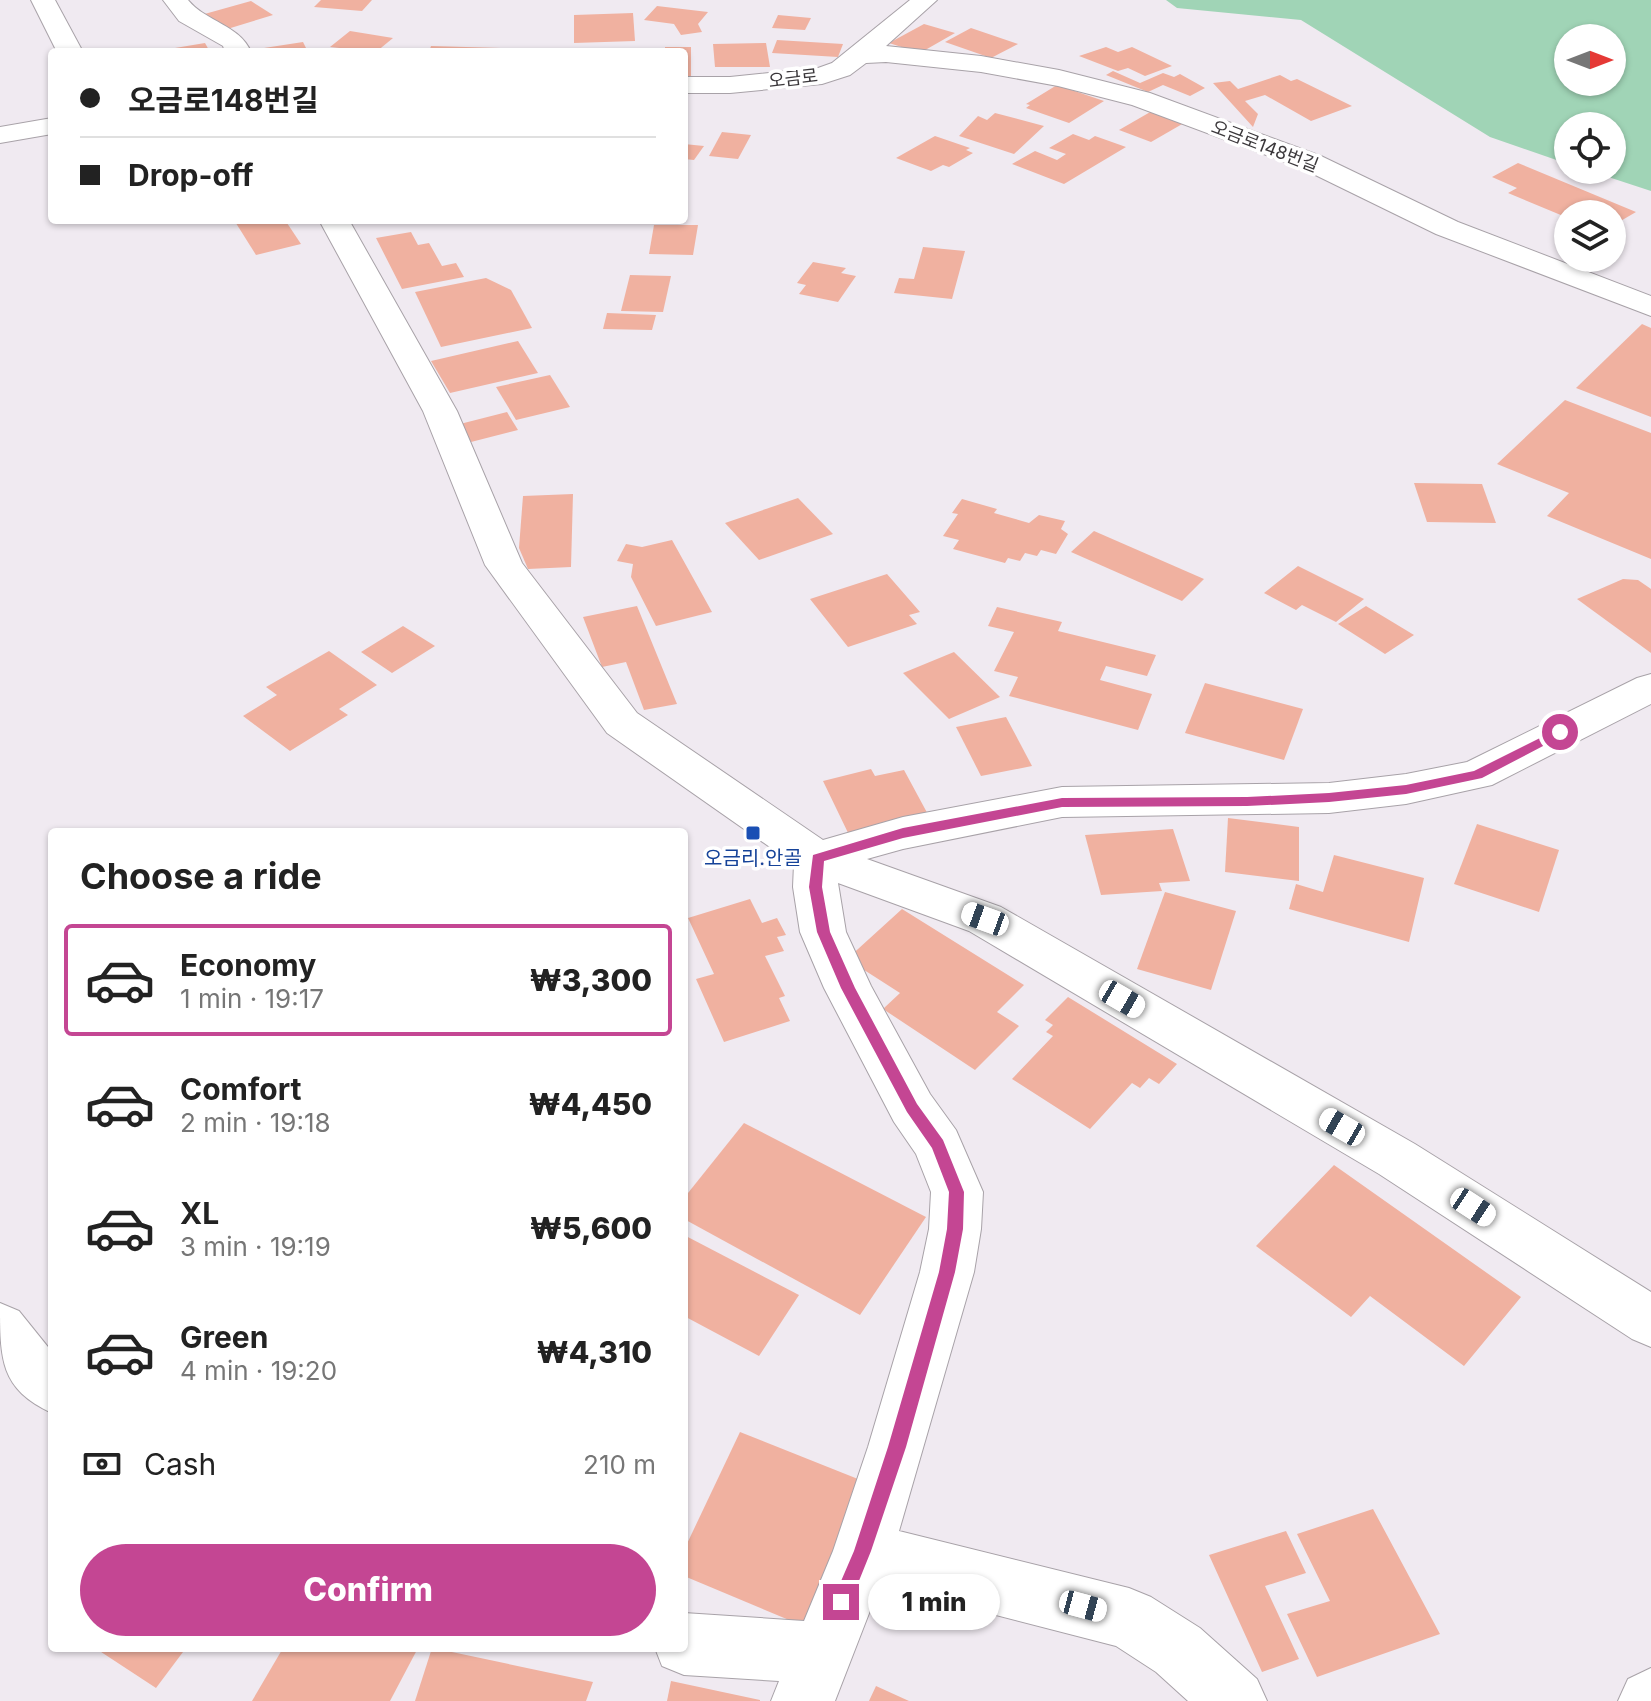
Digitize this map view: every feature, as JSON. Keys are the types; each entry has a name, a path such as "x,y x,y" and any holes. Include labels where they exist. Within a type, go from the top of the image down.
{"street":[{"path":"43,0 68,48"},
{"path":"175,0 188,16 234,42 236,48"},
{"name":"오금로","path":"688,85 730,85 822,76 841,69 860,55 925,0"},
{"name":"오금로148번길","path":"860,55 886,54 981,64 1059,78 1141,99 1311,162 1447,228 1651,307"},
{"path":"0,135 48,127"},
{"path":"336,224 440,411 504,565 622,723 817,858 985,919 1397,1159 1651,1322"},
{"path":"817,858 903,833 1062,802 1315,798 1421,786 1477,775 1651,687"},
{"path":"688,1645 812,1677 863,1551 897,1447 947,1272 955,1229 957,1192 938,1145 912,1108 848,988 823,932 815,887 817,858"},
{"path":"0,1328 38,1377 48,1384"},
{"path":"863,1551 1129,1619 1178,1650 1235,1701"}],"green space":[{"path":"1166,0 1651,0 1651,191 1626,183 1626,112 1554,112 1554,159 1490,137 1301,20 1177,8"}],"building":[{"path":"321,0 372,0 362,11 314,7"},
{"path":"251,1 273,15 224,30 201,15"},
{"path":"657,6 708,12 698,24 702,32 681,35 674,24 644,20"},
{"path":"633,13 635,41 574,43 574,15"},
{"path":"778,15 811,18 805,30 772,28"},
{"path":"924,24 955,33 920,53 889,43"},
{"path":"971,28 1018,44 991,58 945,42"},
{"path":"350,31 393,38 381,48 330,47"},
{"path":"777,40 843,44 838,57 772,53"},
{"path":"303,42 306,48 264,48"},
{"path":"205,43 208,48 175,48"},
{"path":"766,43 770,67 715,67 713,44"},
{"path":"431,46 501,48 430,48"},
{"path":"691,47 691,81 688,81 688,48 665,48"},
{"path":"1106,47 1118,52 1132,47 1172,66 1145,76 1128,68 1118,71 1079,56"},
{"path":"1113,71 1140,83 1163,73 1174,77 1180,74 1205,88 1190,96 1163,85 1148,92 1106,75"},
{"path":"1280,75 1291,81 1297,79 1352,106 1311,121 1265,95 1245,101 1258,114 1253,127 1213,83 1230,81 1238,89"},
{"path":"1057,85 1104,101 1069,123 1026,108 1030,105 1026,104"},
{"path":"1152,111 1184,123 1151,142 1119,130"},
{"path":"995,113 1044,126 1014,154 959,136 978,116 987,120"},
{"path":"722,132 751,135 738,159 709,156"},
{"path":"1073,134 1089,140 1095,136 1126,147 1064,184 1012,164 1035,151 1057,160 1066,154 1049,148"},
{"path":"935,136 970,148 966,150 973,153 949,167 943,165 931,171 896,158"},
{"path":"688,144 704,146 694,160 688,159"},
{"path":"1518,163 1554,178 1554,184 1569,184 1607,200 1554,200 1554,212 1508,193 1517,188 1492,177"},
{"path":"1626,208 1636,212 1626,218"},
{"path":"237,224 288,224 301,244 256,255"},
{"path":"654,225 698,225 693,255 649,254"},
{"path":"411,232 418,245 429,243 442,266 456,263 464,277 402,289 376,238"},
{"path":"923,247 965,251 952,299 894,293 899,278 914,279"},
{"path":"813,262 846,268 841,273 856,276 838,302 799,294 806,285 797,283"},
{"path":"630,275 671,276 663,312 621,311"},
{"path":"486,278 511,290 532,328 441,347 415,292"},
{"path":"607,313 656,315 652,330 603,329"},
{"path":"1642,324 1651,328 1651,417 1576,388"},
{"path":"518,341 538,373 450,393 431,361"},
{"path":"550,375 570,407 516,420 496,387"},
{"path":"1565,400 1651,433 1651,559 1547,516 1569,493 1497,464"},
{"path":"507,412 518,430 471,442 460,424"},
{"path":"1414,483 1482,484 1496,523 1427,522"},
{"path":"573,494 571,567 528,569 519,548 523,496"},
{"path":"798,498 833,534 759,560 725,523"},
{"path":"962,499 1029,523 1039,515 1065,521 1061,529 1068,534 1056,554 1041,550 1037,556 1025,553 1020,561 1008,558 1005,563 953,549 959,540 943,536 958,514 952,513"},
{"path":"1094,531 1204,579 1182,601 1071,552"},
{"path":"672,540 712,612 656,626 631,577 633,564 617,561 626,544 642,547"},
{"path":"1298,566 1364,599 1336,622 1302,605 1296,610 1264,593"},
{"path":"887,574 920,612 909,615 917,624 848,647 810,599"},
{"path":"1623,579 1638,580 1651,589 1651,653 1577,599"},
{"path":"637,606 677,704 644,710 626,662 602,667 583,617"},
{"path":"1366,606 1414,635 1385,654 1338,624"},
{"path":"997,607 1062,622 1058,631 1156,655 1147,676 1106,666 1100,680 1152,694 1138,730 1009,696 1018,677 994,671 1014,632 988,626"},
{"path":"403,626 435,646 392,673 361,652"},
{"path":"329,651 377,685 339,709 348,715 290,751 243,716 277,695 266,687"},
{"path":"954,652 1000,697 949,719 903,673"},
{"path":"1205,683 1303,709 1284,760 1185,733"},
{"path":"1006,717 1032,766 981,776 956,727"},
{"path":"871,769 875,776 904,770 931,820 851,839 823,781"},
{"path":"1228,818 1299,827 1299,881 1225,872"},
{"path":"1477,824 1559,850 1539,912 1454,884"},
{"path":"1173,829 1190,881 1159,883 1162,891 1101,895 1085,835"},
{"path":"1334,855 1424,878 1409,942 1289,909 1296,884 1323,892"},
{"path":"1165,892 1236,911 1211,990 1137,969"},
{"path":"750,899 762,923 777,918 786,935 777,937 784,951 765,956 785,996 779,998 790,1021 724,1042 696,979 714,974 688,918"},
{"path":"902,909 1024,985 997,1012 1019,1026 975,1070 883,1009 900,993 847,959"},
{"path":"1068,997 1177,1064 1159,1084 1149,1078 1140,1088 1132,1083 1090,1129 1012,1079 1053,1036 1046,1032 1053,1025 1045,1020"},
{"path":"744,1123 926,1217 860,1315 688,1221 688,1193"},
{"path":"1334,1165 1521,1297 1464,1366 1370,1296 1351,1317 1256,1246"},
{"path":"688,1237 799,1295 759,1356 688,1318"},
{"path":"740,1432 873,1485 813,1630 688,1578 688,1542"},
{"path":"1373,1509 1440,1634 1317,1677 1287,1614 1330,1601 1297,1534"},
{"path":"1286,1531 1306,1573 1265,1586 1299,1659 1262,1672 1209,1555"},
{"path":"101,1652 183,1652 156,1688"},
{"path":"281,1652 416,1652 390,1701 252,1701"},
{"path":"431,1652 451,1652 593,1682 586,1701 415,1701"},
{"path":"671,1681 760,1700 760,1701 667,1701"},
{"path":"876,1686 909,1701 869,1701"}],"place":[{"name":"오금리.안골","path":"753,833"}],"route":[{"path":"841,1602 863,1551 897,1447 947,1272 955,1229 957,1192 938,1145 912,1108 848,988 823,932 815,887 817,858 903,833 1062,802 1329,798 1406,789 1477,775 1560,732"}]}
